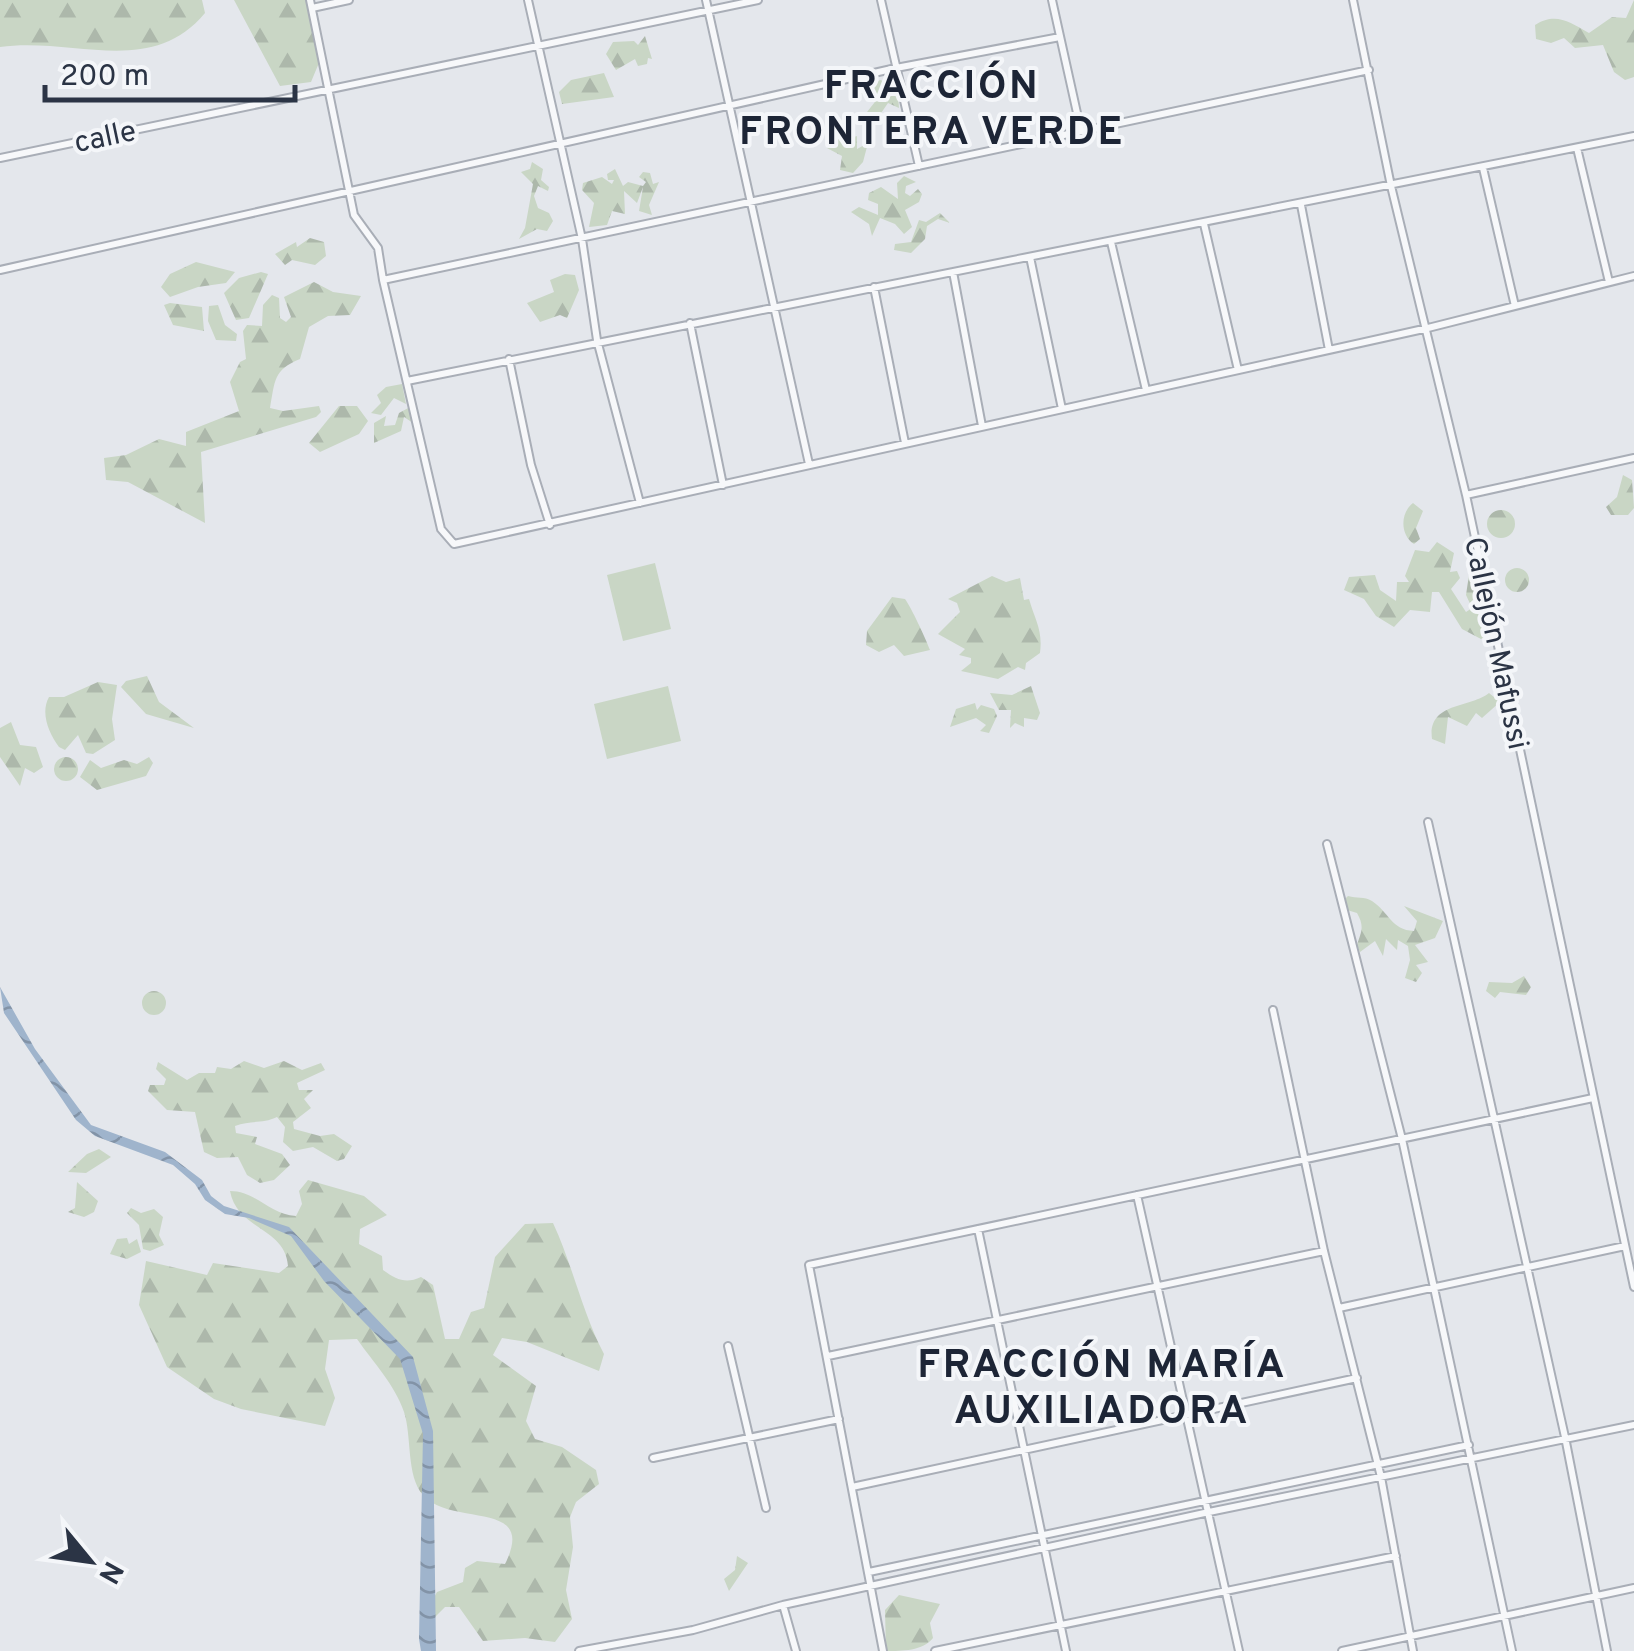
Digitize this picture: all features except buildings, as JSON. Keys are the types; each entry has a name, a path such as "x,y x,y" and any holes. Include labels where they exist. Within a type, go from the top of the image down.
{"street":[{"path":"349,0 311,4 354,215 378,248 442,529 454,544 1428,328 1634,276"},
{"path":"528,0 582,239 597,340 640,504"},
{"path":"706,0 809,464"},
{"name":"calle","path":"0,158 758,0"},
{"path":"880,0 919,166"},
{"path":"1052,0 1081,131"},
{"name":"Callejón Mafussi","path":"1353,0 1391,186 1466,496 1634,1287"},
{"path":"0,270 350,194 560,142 1060,36"},
{"path":"383,280 1369,70"},
{"path":"406,381 597,340 1300,206 1634,136"},
{"path":"1577,148 1609,282"},
{"path":"1483,168 1515,306"},
{"path":"1300,206 1330,350"},
{"path":"1204,224 1238,370"},
{"path":"1111,242 1146,390"},
{"path":"1030,257 1062,408"},
{"path":"953,272 982,426"},
{"path":"874,287 905,443"},
{"path":"690,323 723,485"},
{"path":"509,359 531,465 550,525"},
{"path":"1466,496 1634,458"},
{"path":"1428,822 1565,1437 1607,1651"},
{"path":"1327,844 1402,1139 1512,1651"},
{"path":"1273,1010 1324,1251 1382,1476 1414,1651"},
{"path":"883,1651 810,1264 1593,1098"},
{"path":"1137,1195 1239,1651"},
{"path":"978,1229 1066,1651"},
{"path":"1339,1308 1625,1246"},
{"path":"828,1356 1324,1251"},
{"path":"728,1346 766,1508"},
{"path":"852,1487 1357,1378"},
{"path":"654,1458 839,1419"},
{"path":"580,1651 693,1630 783,1605 1209,1512 1634,1425"},
{"path":"869,1572 1378,1461 1469,1445"},
{"path":"935,1651 1396,1556"},
{"path":"1342,1651 1634,1588"},
{"path":"783,1605 796,1651"}],"green space":[{"path":"0,0 202,0 205,13 184,33 136,50 0,47"},
{"path":"234,0 312,0 321,58 311,82 280,86"},
{"path":"1634,0 1634,77 1625,80 1614,72 1603,45 1575,48 1564,38 1551,43 1536,39 1535,25 1543,21 1562,20 1589,33 1612,17 1626,18"},
{"path":"645,36 652,59 638,66 635,59 616,70 606,54 613,42 634,41 638,45"},
{"path":"604,73 614,97 562,104 559,92 571,80"},
{"path":"880,80 897,85 899,108 888,103 877,119 870,118 867,112 878,98 858,93"},
{"path":"840,132 848,139 857,136 857,149 868,143 863,162 853,173 840,170 842,156 827,148"},
{"path":"532,162 543,169 541,180 549,187 548,191 538,186 534,196 538,208 549,213 553,221 547,231 537,229 519,239 525,228 533,184 521,172 530,169"},
{"path":"615,169 623,186 628,182 643,186 646,182 639,177 643,172 650,173 653,184 659,182 649,205 652,215 639,211 643,187 637,203 624,191 625,214 612,211 607,225 589,227 594,203 582,190 583,183 602,177 612,184 614,180 608,180 607,174"},
{"path":"904,176 916,182 906,186 905,193 910,196 918,189 922,194 919,202 905,210 912,227 904,234 895,224 880,218 872,236 869,224 851,212 859,207 878,215 878,204 868,200 869,193 881,187 898,199 897,183"},
{"path":"940,213 950,223 938,219 927,226 925,239 911,253 894,250 895,244 911,242 919,220 926,222"},
{"path":"310,238 324,242 326,256 315,265 292,260 285,265 275,254 296,242 297,247"},
{"path":"196,262 235,272 226,283 170,297 161,287 170,274"},
{"path":"268,274 249,318 236,320 224,293 239,278"},
{"path":"575,275 579,290 567,318 560,315 540,322 527,303 554,292 550,280"},
{"path":"314,282 333,292 361,296 350,315 328,316 309,327 300,359 277,378 270,408 283,411 319,406 321,412 316,417 201,452 205,523 128,482 106,480 104,458 126,455 159,439 186,446 186,432 239,411 230,382 240,362 246,359 243,331 247,325 262,326 263,305 272,295 279,298 280,318 286,322 291,317 284,297"},
{"path":"164,305 202,307 204,331 173,325"},
{"path":"218,305 225,325 237,334 236,341 216,340 208,321 209,306"},
{"path":"402,384 406,404 394,398 381,415 371,413 381,403 377,395 386,387"},
{"path":"339,406 357,406 368,421 359,434 320,452 309,443"},
{"path":"410,407 413,423 404,417 401,431 374,443 374,423 386,416 384,426 395,425 399,413"},
{"path":"1623,475 1632,480 1634,508 1628,515 1611,515 1606,507 1617,497"},
{"path":"1413,503 1423,511 1416,528 1420,539 1414,544 1403,524"},
{"path":"1501,510 1511,514 1515,524 1511,534 1501,538 1491,534 1487,524 1491,514"},
{"path":"1437,542 1454,553 1450,572 1457,571 1460,578 1451,589 1466,612 1472,608 1466,595 1470,568 1481,559 1485,565 1478,584 1484,588 1478,601 1490,619 1489,634 1481,639 1462,629 1439,592 1432,592 1430,612 1410,610 1394,627 1376,616 1364,599 1344,590 1349,577 1375,575 1380,590 1396,601 1397,582 1409,582 1405,576 1415,550 1429,552"},
{"path":"655,563 671,629 623,641 607,575"},
{"path":"1517,568 1526,571 1526,589 1517,592 1508,589 1505,580 1508,571"},
{"path":"992,576 1006,582 1020,578 1024,600 1029,599 1040,638 1040,653 1026,663 1025,670 1018,667 998,679 961,671 971,663 971,658 959,655 965,649 938,634 960,612 957,603 948,599"},
{"path":"892,597 905,599 930,650 904,656 894,645 879,652 866,645 867,631"},
{"path":"147,676 159,702 194,728 146,714 121,687 126,681"},
{"path":"98,682 117,685 112,719 115,740 93,754 86,753 78,735 65,750 59,747 47,723 49,697 64,697"},
{"path":"668,686 681,741 607,759 594,704"},
{"path":"1031,686 1040,713 1037,720 1024,718 1024,727 1015,723 1010,728 1011,710 999,710 990,693 1012,695"},
{"path":"1489,693 1500,702 1482,718 1476,713 1467,726 1448,717 1445,744 1432,739 1432,727 1443,712"},
{"path":"975,703 977,710 981,705 994,709 997,716 989,733 980,731 986,725 976,718 950,727 956,709"},
{"path":"11,722 20,745 36,747 43,767 34,773 25,768 20,786 0,757 0,728"},
{"path":"66,757 78,769 66,781 54,769"},
{"path":"149,757 153,763 146,776 97,790 80,777 90,760 101,768 124,760 137,764"},
{"path":"1348,896 1372,901 1406,930 1414,931 1417,921 1404,906 1443,921 1435,938 1415,945 1428,962 1416,965 1422,973 1416,982 1405,978 1410,960 1408,946 1398,940 1397,950 1386,939 1383,956 1375,941 1360,952 1357,945 1361,922 1357,913 1347,910 1343,901"},
{"path":"1524,976 1531,987 1526,995 1500,992 1495,998 1486,991 1489,982 1512,983"},
{"path":"154,991 166,1003 154,1015 142,1003"},
{"path":"244,1061 264,1068 284,1061 302,1070 321,1063 325,1070 297,1083 299,1090 313,1090 304,1099 311,1108 293,1122 294,1129 320,1136 334,1134 352,1146 344,1159 337,1161 313,1147 293,1151 283,1142 285,1127 277,1117 235,1126 236,1133 257,1137 255,1144 282,1154 290,1165 274,1180 260,1183 247,1175 238,1157 217,1158 204,1152 195,1112 167,1110 148,1091 150,1085 164,1085 166,1079 156,1069 158,1062 187,1080 199,1073 215,1073 217,1067 231,1069"},
{"path":"99,1149 111,1157 86,1173 68,1172 87,1154"},
{"path":"308,1180 364,1196 387,1215 360,1229 359,1244 382,1256 383,1270 393,1276 406,1280 421,1277 433,1285 445,1339 459,1339 471,1312 484,1308 495,1257 525,1224 553,1223 604,1354 599,1371 527,1342 502,1338 493,1355 536,1386 526,1421 535,1439 562,1447 596,1470 599,1484 576,1502 570,1517 573,1547 566,1590 572,1619 555,1642 525,1638 483,1641 459,1607 445,1607 434,1618 431,1603 437,1592 463,1582 465,1568 477,1561 505,1564 512,1543 510,1530 487,1517 436,1505 423,1495 414,1477 400,1402 357,1339 329,1340 325,1369 335,1398 325,1426 241,1409 214,1399 167,1367 139,1305 146,1261 207,1275 213,1263 279,1273 288,1266 285,1253 279,1243 242,1214 230,1191 296,1216 302,1204 299,1191"},
{"path":"77,1182 98,1201 94,1212 84,1217 68,1212 75,1208"},
{"path":"131,1208 141,1213 154,1209 163,1217 159,1235 164,1245 150,1251 143,1249 139,1225 127,1213"},
{"path":"127,1238 129,1244 137,1239 141,1252 127,1259 110,1254 117,1239"},
{"path":"737,1556 748,1563 729,1591 724,1579 735,1570"},
{"path":"899,1595 940,1604 930,1623 933,1638 918,1648 886,1651 885,1610"}],"water":[{"path":"0,987 35,1049 91,1125 165,1152 202,1180 211,1196 224,1206 289,1227 413,1357 433,1431 436,1651 421,1651 419,1639 423,1434 400,1359 324,1281 291,1236 249,1218 225,1214 205,1200 195,1184 173,1165 95,1136 76,1120 4,1013"}],"district":[{"name":"FRACCIÓN FRONTERA VERDE","path":"932,107"},
{"name":"FRACCIÓN MARÍA AUXILIADORA","path":"1102,1386"}]}
